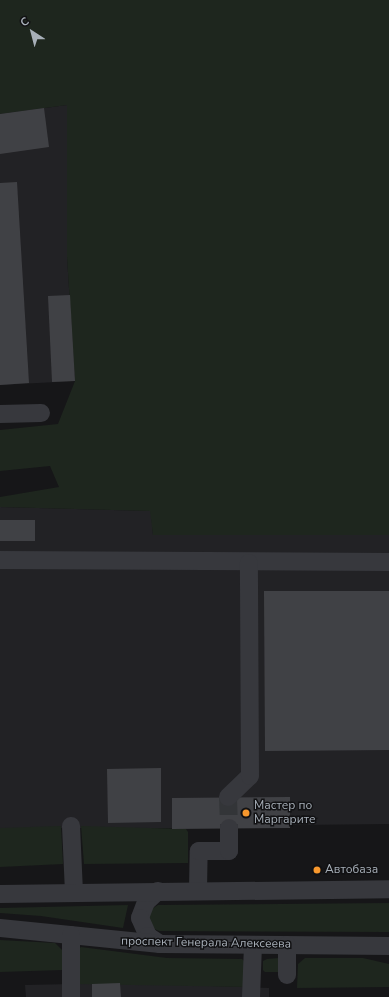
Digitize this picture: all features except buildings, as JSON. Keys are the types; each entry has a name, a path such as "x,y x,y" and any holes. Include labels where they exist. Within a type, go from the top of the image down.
{"street":[{"path":"0,414 41,413"},
{"path":"0,560 389,562"},
{"path":"228,797 250,776 248,562"},
{"path":"71,826 74,891"},
{"path":"198,890 199,851 229,850 229,828"},
{"path":"0,894 74,891 389,888"},
{"path":"158,891 146,902 140,918 148,936 160,944"},
{"name":"проспект Генерала Алексеева","path":"0,928 160,944 389,946"},
{"path":"70,997 71,935"},
{"path":"250,997 253,945"},
{"path":"286,975 287,945"}],"shaded area":[{"path":"0,0 389,0 389,535 153,535 150,511 0,507 0,497 59,487 50,466 0,471 0,430 58,424 75,381 67,257 67,105 0,114"},
{"path":"67,105 67,257 75,381 0,385 0,114"},
{"path":"0,507 151,511 153,535 389,535 389,824 291,825 290,828 0,828"},
{"path":"61,826 63,864 0,867 0,828"},
{"path":"81,826 186,829 188,832 188,863 84,864"},
{"path":"389,903 389,932 159,931 150,927 147,912 158,905"},
{"path":"128,905 123,928 41,916 0,913 0,908"},
{"path":"0,940 55,943 62,950 63,970 0,972"},
{"path":"81,947 167,958 242,959 246,963 247,987 76,984 75,952"},
{"path":"279,958 280,972 265,972 263,970 263,961 267,959"},
{"path":"305,958 363,958 389,964 389,987 297,988 298,964"},
{"path":"120,983 269,988 269,997 26,997 25,985"}],"tunnel":[{"path":"228,797 229,828"}],"place":[{"name":"Мастер по Маргарите","path":"246,813"},
{"name":"Автобаза","path":"317,870"}]}
